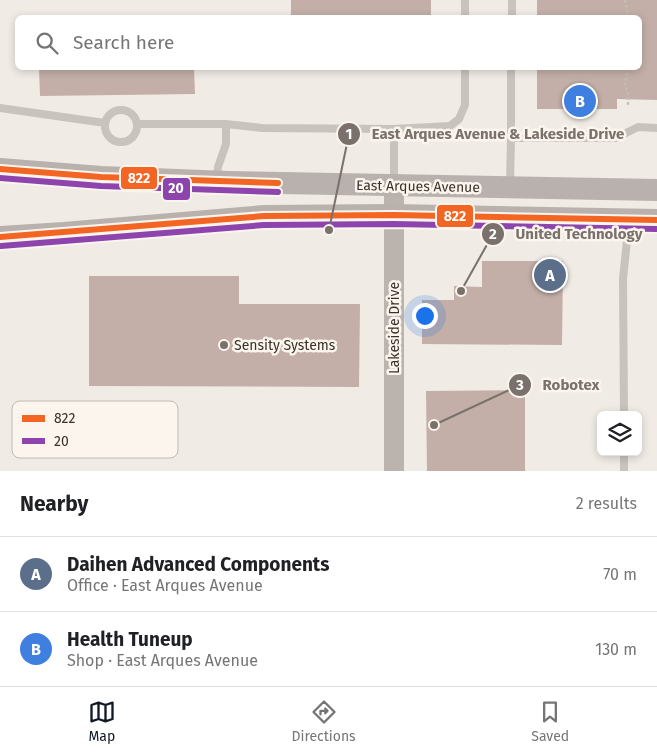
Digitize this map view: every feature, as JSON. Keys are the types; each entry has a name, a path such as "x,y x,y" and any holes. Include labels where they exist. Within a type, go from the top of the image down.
{"main road":[{"name":"East Arques Avenue","path":"0,169 216,182 657,190"},
{"name":"East Arques Avenue","path":"0,237 74,233 264,216 394,214 657,220"}],"street":[{"name":"Lakeside Drive","path":"394,185 394,471"}],"lane":[{"path":"465,0 465,15"},
{"path":"512,0 512,15"},
{"path":"137,124 226,124 262,128 394,129 450,126 458,119 465,105 465,70"},
{"path":"510,188 511,70"},
{"path":"0,108 105,122"},
{"path":"122,110 132,114 137,124 136,134 128,141 118,142 106,133 105,122 111,113 122,110"},
{"path":"216,182 218,167 226,144 226,124"},
{"path":"511,138 616,138 638,127 657,128"},
{"path":"394,129 394,185"},
{"path":"624,411 623,279 629,219"},
{"path":"624,456 624,471"}],"path":[{"path":"625,0 628,15"},
{"path":"628,70 625,85 628,94 628,107"}],"building":[{"path":"291,0 431,0 431,15 291,15"},
{"path":"537,0 657,0 657,100 617,99 617,109 537,109 537,70 642,70 642,15 537,15"},
{"path":"39,70 194,70 195,94 40,96"},
{"path":"482,261 563,261 562,345 422,344 422,300 454,300 454,286 482,287"},
{"name":"Sensity Systems","path":"89,276 239,276 239,304 360,304 359,387 89,386"},
{"path":"525,390 525,471 427,471 426,391"}],"transit line":[{"name":"822","path":"0,169 101,177 278,183"},
{"name":"20","path":"0,178 101,186 278,192"},
{"name":"822","path":"0,237 264,216 394,215 657,220"},
{"name":"20","path":"1,246 264,225 394,224 657,229"}],"place":[{"name":"Health Tuneup","path":"580,101"},
{"name":"East Arques Avenue & Lakeside Drive","path":"329,230"},
{"name":"Daihen Advanced Components","path":"550,275"},
{"name":"United Technology","path":"461,291"},
{"name":"Sensity Systems","path":"224,345"},
{"name":"Robotex","path":"434,425"}]}
